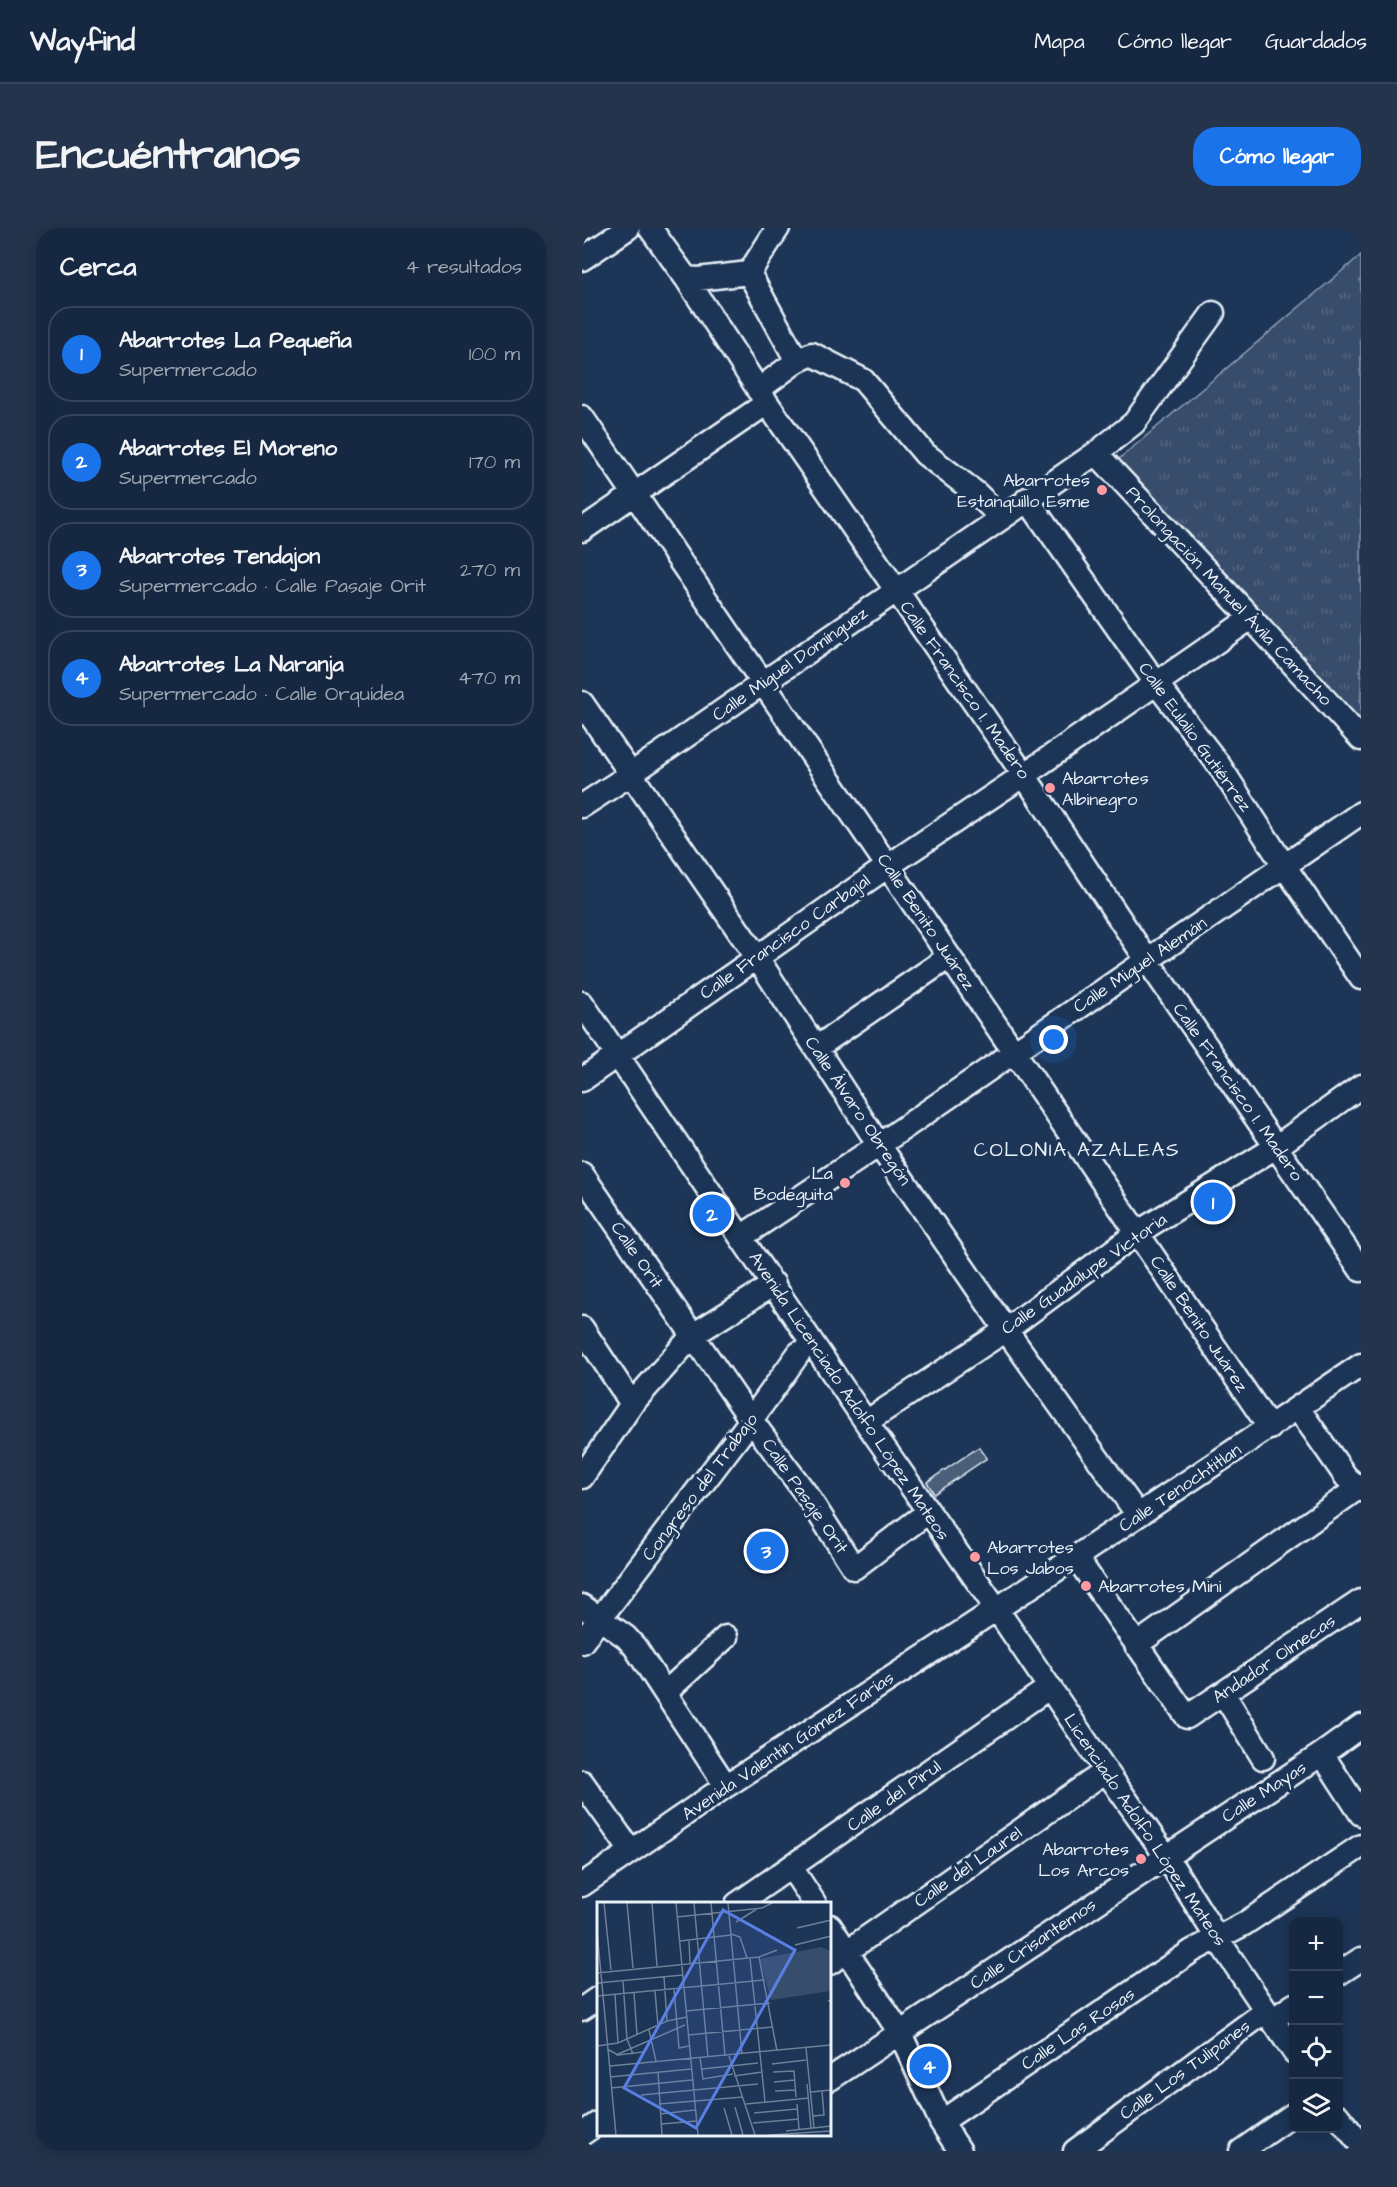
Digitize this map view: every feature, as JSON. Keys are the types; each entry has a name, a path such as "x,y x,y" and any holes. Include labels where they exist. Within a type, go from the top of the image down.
{"street":[{"path":"582,259 628,228"},
{"name":"Calle Francisco I. Madero","path":"650,228 686,278 762,396 1024,775 1147,960 1361,1270"},
{"path":"749,273 778,228"},
{"path":"686,278 749,273"},
{"path":"749,273 797,361"},
{"name":"Calle Miguel Domínguez","path":"582,806 1096,453 1134,423 1213,314"},
{"path":"582,530 634,494 762,396 797,361 813,354 863,380 925,454 976,493 1002,518"},
{"name":"Calle Benito Juárez","path":"582,417 1270,1428"},
{"name":"Prolongación Manuel Ávila Camacho","path":"1096,453 1251,618 1361,740"},
{"name":"Calle Eulalio Gutiérrez","path":"1027,499 1156,683 1219,765 1361,978"},
{"name":"Calle Francisco Carbajal","path":"582,1080 756,957 1251,618"},
{"name":"Calle Álvaro Obregón","path":"582,704 756,957 879,1145 1006,1330 1138,1515"},
{"name":"Calle Miguel Alemán","path":"741,1237 879,1145 1361,813"},
{"path":"816,1048 949,957"},
{"name":"Avenida Licenciado Adolfo López Mateos","path":"582,1003 866,1422 996,1608"},
{"name":"Calle Guadalupe Victoria","path":"866,1422 1006,1330 1137,1233 1276,1147 1361,1086"},
{"name":"Calle Orit","path":"582,1174 693,1335"},
{"path":"582,1477 632,1404 693,1335 774,1284"},
{"path":"582,1328 632,1404"},
{"name":"Calle Pasaje Orit","path":"693,1335 751,1420 807,1495 854,1568 928,1512"},
{"name":"Congreso del Trabajo","path":"582,1642 591,1613 751,1420 799,1353"},
{"name":"Calle Tenochtitlan","path":"996,1608 1270,1428 1361,1365"},
{"path":"1076,1557 1136,1645 1360,1488 1346,1477 1298,1408"},
{"name":"Andador Olmecas","path":"1136,1645 1187,1717 1361,1601"},
{"name":"Licenciado Adolfo López Mateos","path":"996,1608 1166,1856 1289,2046"},
{"name":"Avenida Valentín Gómez Farías","path":"582,1885 726,1786 996,1608"},
{"path":"591,1613 626,1637 635,1647 726,1786"},
{"path":"665,1693 726,1637"},
{"name":"Calle del Pirul","path":"740,1902 1050,1687"},
{"path":"1223,1693 1263,1758"},
{"name":"Calle Mayas","path":"1166,1856 1361,1726"},
{"path":"1322,1754 1361,1814"},
{"name":"Calle del Laurel","path":"838,1958 1106,1771"},
{"path":"582,1782 631,1851"},
{"name":"Calle Las Rosas","path":"941,2122 1183,1958 1244,1924 1361,1846"},
{"name":"Calle Crisantemos","path":"831,2078 1166,1856"},
{"path":"791,1867 814,1902"},
{"path":"831,1930 838,1958 900,2033 941,2122 960,2151"},
{"path":"1343,1971 1361,1959"},
{"path":"582,2009 597,1999"},
{"name":"Calle Los Tulipanes","path":"1075,2151 1269,2015 1289,2007"},
{"path":"1242,2151 1289,2117"},
{"path":"1343,2122 1361,2145"},
{"path":"582,2134 597,2124"}],"green space":[{"path":"1361,255 1361,723 1113,464"}],"building":[{"path":"979,1447 987,1458 934,1494 927,1482"}],"place":[{"name":"Abarrotes Estanquillo Esme","path":"1102,490"},
{"name":"Abarrotes Albinegro","path":"1050,788"},
{"name":"La Bodeguita","path":"845,1183"},
{"name":"Abarrotes La Pequeña","path":"1213,1202"},
{"name":"Abarrotes El Moreno","path":"712,1214"},
{"name":"Abarrotes Tendajon","path":"766,1551"},
{"name":"Abarrotes Los Jabos","path":"975,1557"},
{"name":"Abarrotes Mini","path":"1086,1586"},
{"name":"Abarrotes Los Arcos","path":"1141,1859"},
{"name":"Abarrotes La Naranja","path":"929,2066"}],"district":[{"name":"COLONIA AZALEAS","path":"1077,1150"}]}
